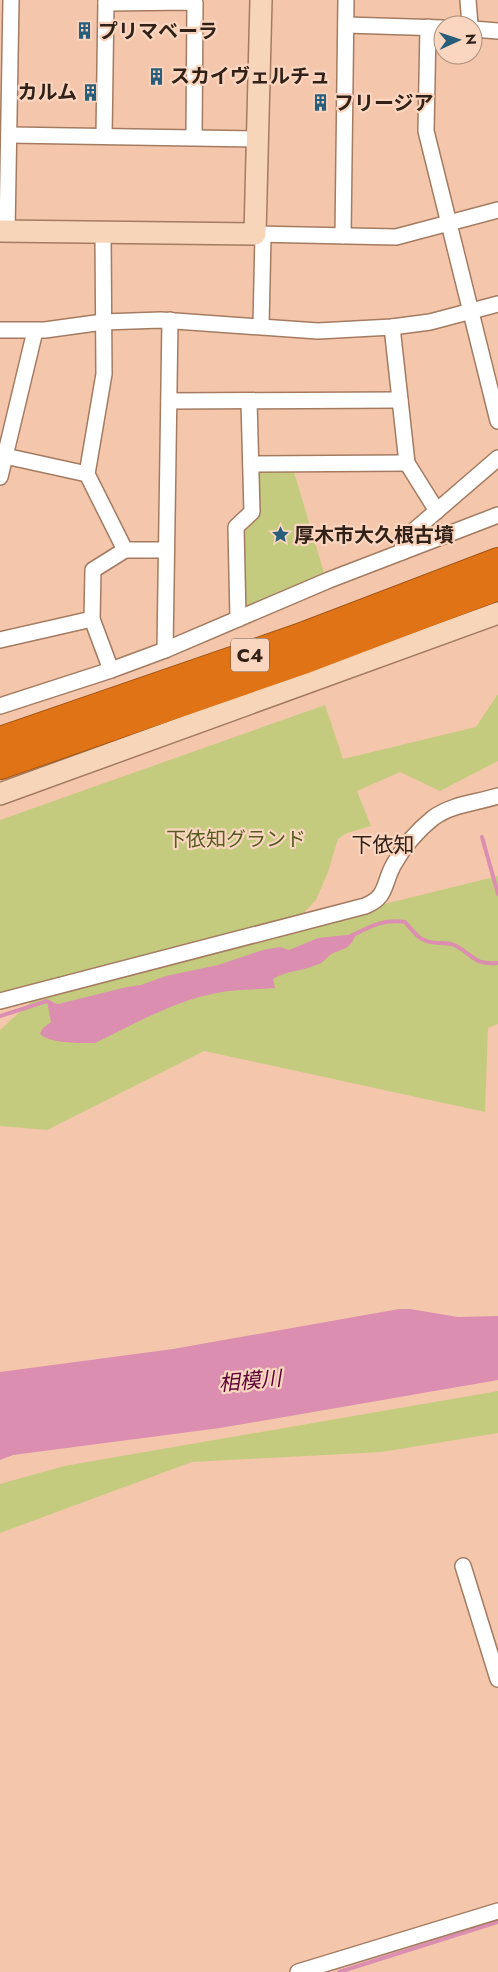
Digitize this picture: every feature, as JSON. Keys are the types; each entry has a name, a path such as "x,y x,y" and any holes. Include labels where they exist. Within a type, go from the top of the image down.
{"highway":[{"name":"C4","path":"0,741 299,638 498,562"},
{"name":"C4","path":"0,765 297,662 498,586"}],"street":[{"path":"261,0 258,138 261,326"},
{"path":"343,236 346,0"},
{"path":"468,0 469,15"},
{"path":"104,136 106,1 196,3 194,137"},
{"path":"7,3 9,135 3,231 396,237 498,210"},
{"path":"346,25 433,28"},
{"path":"483,30 498,31"},
{"path":"433,51 426,131 498,421"},
{"path":"9,135 258,138"},
{"path":"103,233 104,374 87,474 125,550"},
{"path":"0,330 36,331 103,322 170,320 318,331 430,322 498,304"},
{"path":"165,650 170,320"},
{"path":"392,326 407,463 437,511"},
{"path":"0,477 36,331"},
{"path":"168,401 400,400"},
{"path":"238,619 236,527 252,512 249,401"},
{"path":"5,456 87,474"},
{"path":"402,552 403,540 498,458"},
{"path":"250,464 407,463"},
{"path":"0,706 111,670 165,650 329,580 498,516"},
{"path":"111,670 92,619 93,570 125,550 166,550"},
{"path":"0,794 498,613"},
{"path":"0,640 92,619"},
{"path":"0,1001 375,903 383,893 389,874 403,849 431,820 460,805 498,796"},
{"path":"463,1566 498,1679"},
{"path":"298,1972 498,1911"}],"green space":[{"path":"290,470 294,472 324,573 322,578 247,609 244,607 244,532 258,517 258,475 262,471"},
{"name":"下依知グランド","path":"498,694 498,761 440,791 400,772 357,791 371,826 347,833 338,839 328,872 316,900 295,922 189,952 498,876 498,1024 488,1028 485,1112 204,1051 47,1130 0,1126 0,1030 42,992 0,1003 0,820 325,705 343,759 476,727"},
{"path":"498,1391 498,1433 381,1452 192,1462 0,1533 0,1484 64,1466"}],"water":[{"path":"356,934 351,944 330,955 321,963 273,979 275,988 231,991 201,997 170,1007 95,1043 51,1040 40,1034 42,1029 51,1022 47,1001 58,1004 141,985 166,976 218,965 263,950 280,947 289,950 318,938"},
{"name":"相模川","path":"399,1309 458,1317 498,1316 498,1380 220,1428 13,1455 0,1460 0,1372 173,1349"}],"waterway":[{"path":"482,837 498,894"},
{"path":"351,936 384,922 405,922 416,935 428,942 453,944 479,961 498,963"},
{"path":"0,1016 47,1001 51,1003"},
{"path":"339,1972 498,1922"}],"place":[{"name":"プリマベーラ","path":"84,31"},
{"name":"スカイヴェルチュ","path":"156,76"},
{"name":"カルム","path":"91,92"},
{"name":"フリージア","path":"320,103"},
{"name":"厚木市大久根古墳","path":"280,535"}],"district":[{"name":"下依知","path":"383,845"}]}
